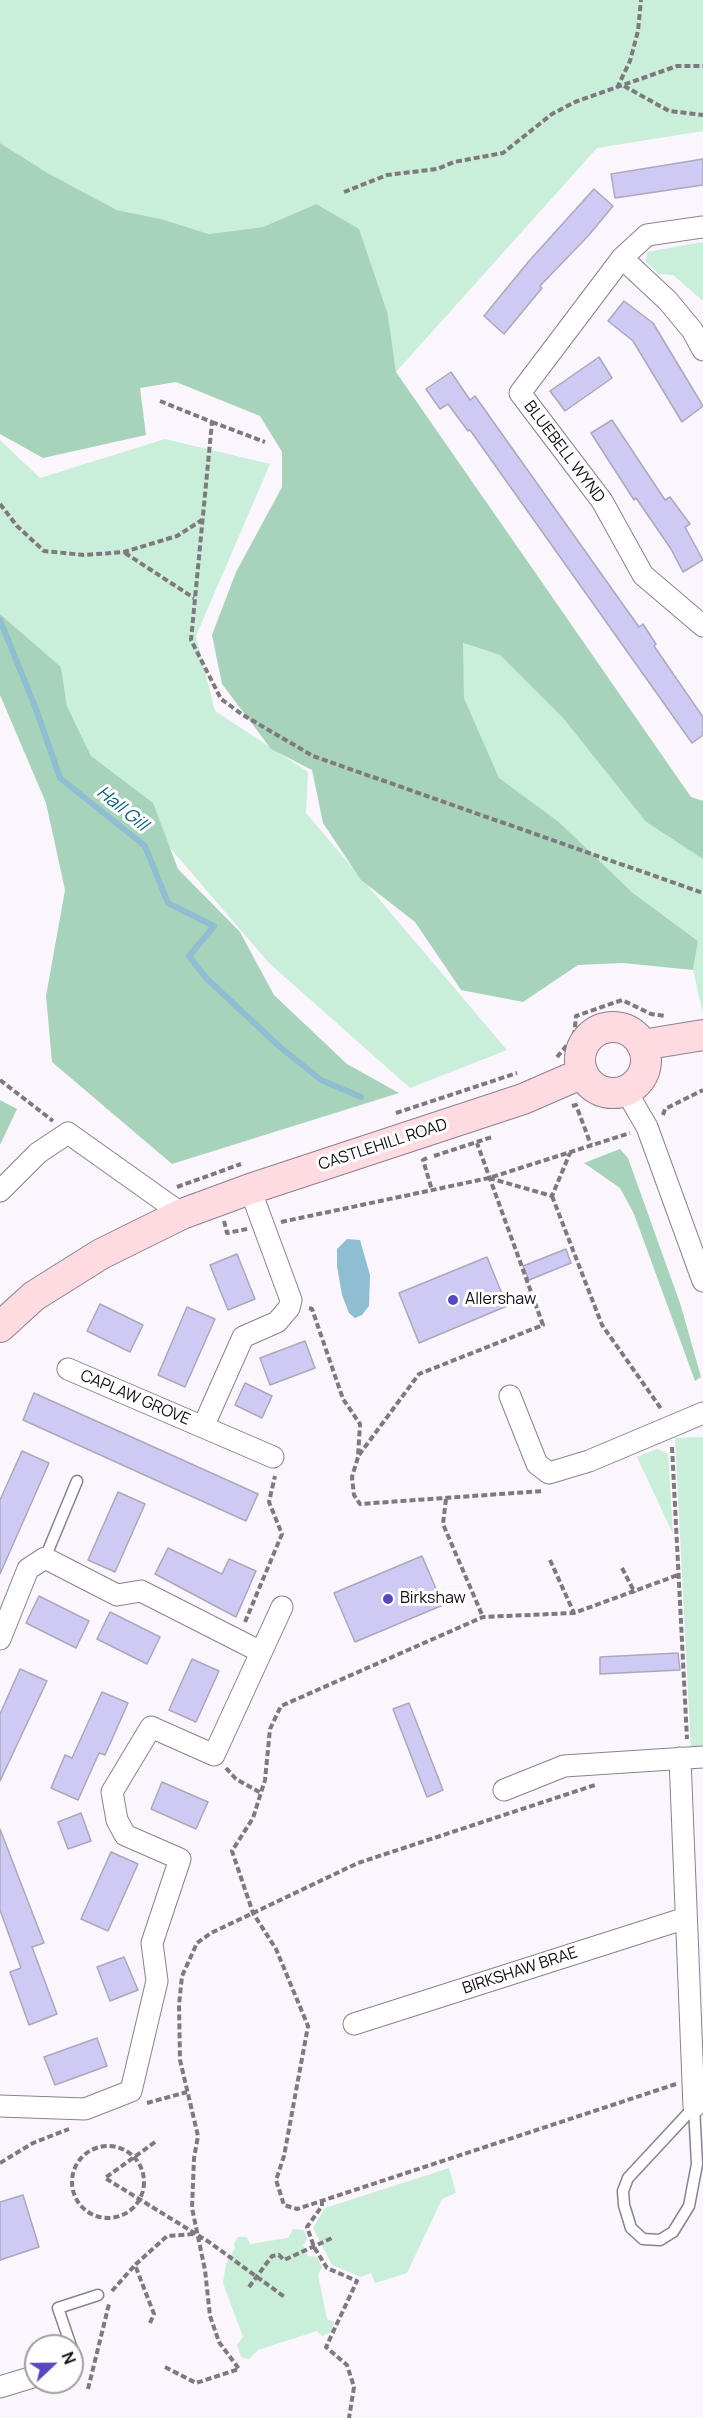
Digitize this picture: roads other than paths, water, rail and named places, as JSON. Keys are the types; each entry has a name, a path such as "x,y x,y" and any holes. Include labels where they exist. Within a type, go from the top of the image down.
{"main road":[{"path":"637,1070 624,1029 613,1027 596,1033 584,1047 581,1055 580,1065 583,1073 595,1088 614,1094 637,1070 688,1030"},
{"name":"CASTLEHILL ROAD","path":"0,1327 34,1296 101,1254 182,1214 217,1201 247,1176 523,1098 583,1073"}],"street":[{"name":"BLUEBELL WYND","path":"703,227 647,235 622,258 520,393 602,501 643,575 703,626"},
{"path":"622,258 668,301 692,330 703,350"},
{"path":"637,1070 647,1127 703,1281"},
{"path":"0,1191 38,1153 68,1132 182,1214"},
{"name":"CAPLAW GROVE","path":"203,1427 243,1337 284,1317 291,1300 247,1176"},
{"name":"CAPLAW GROVE","path":"68,1369 273,1457"},
{"path":"510,1396 537,1464 549,1473 589,1461 703,1413"},
{"path":"0,1639 28,1569 45,1558 117,1595 141,1591 261,1652"},
{"path":"0,2106 85,2109 131,2091 157,1982 152,1943 180,1859 125,1835 117,1821 112,1792 151,1727 214,1755 282,1607"},
{"path":"504,1790 564,1766 690,1758 686,1918 694,2107"},
{"name":"BIRKSHAW BRAE","path":"354,2024 686,1918"},
{"path":"0,2387 24,2380"}],"lane":[{"path":"45,1558 77,1481"},
{"path":"694,2107 697,2164 689,2206 673,2232 660,2240 644,2239 631,2228 624,2205 623,2191 628,2178 694,2107"},
{"path":"67,2334 58,2308 98,2295"}],"water":[{"path":"347,1239 360,1240 370,1275 369,1306 362,1315 355,1318 349,1313 342,1295 337,1266 337,1249"}],"waterway":[{"name":"Hall Gill","path":"0,620 36,709 60,778 145,846 168,903 214,926 189,956 206,978 280,1047 321,1080 361,1097"}],"place":[{"name":"Allershaw","path":"453,1300"},
{"name":"Birkshaw","path":"388,1599"}]}
